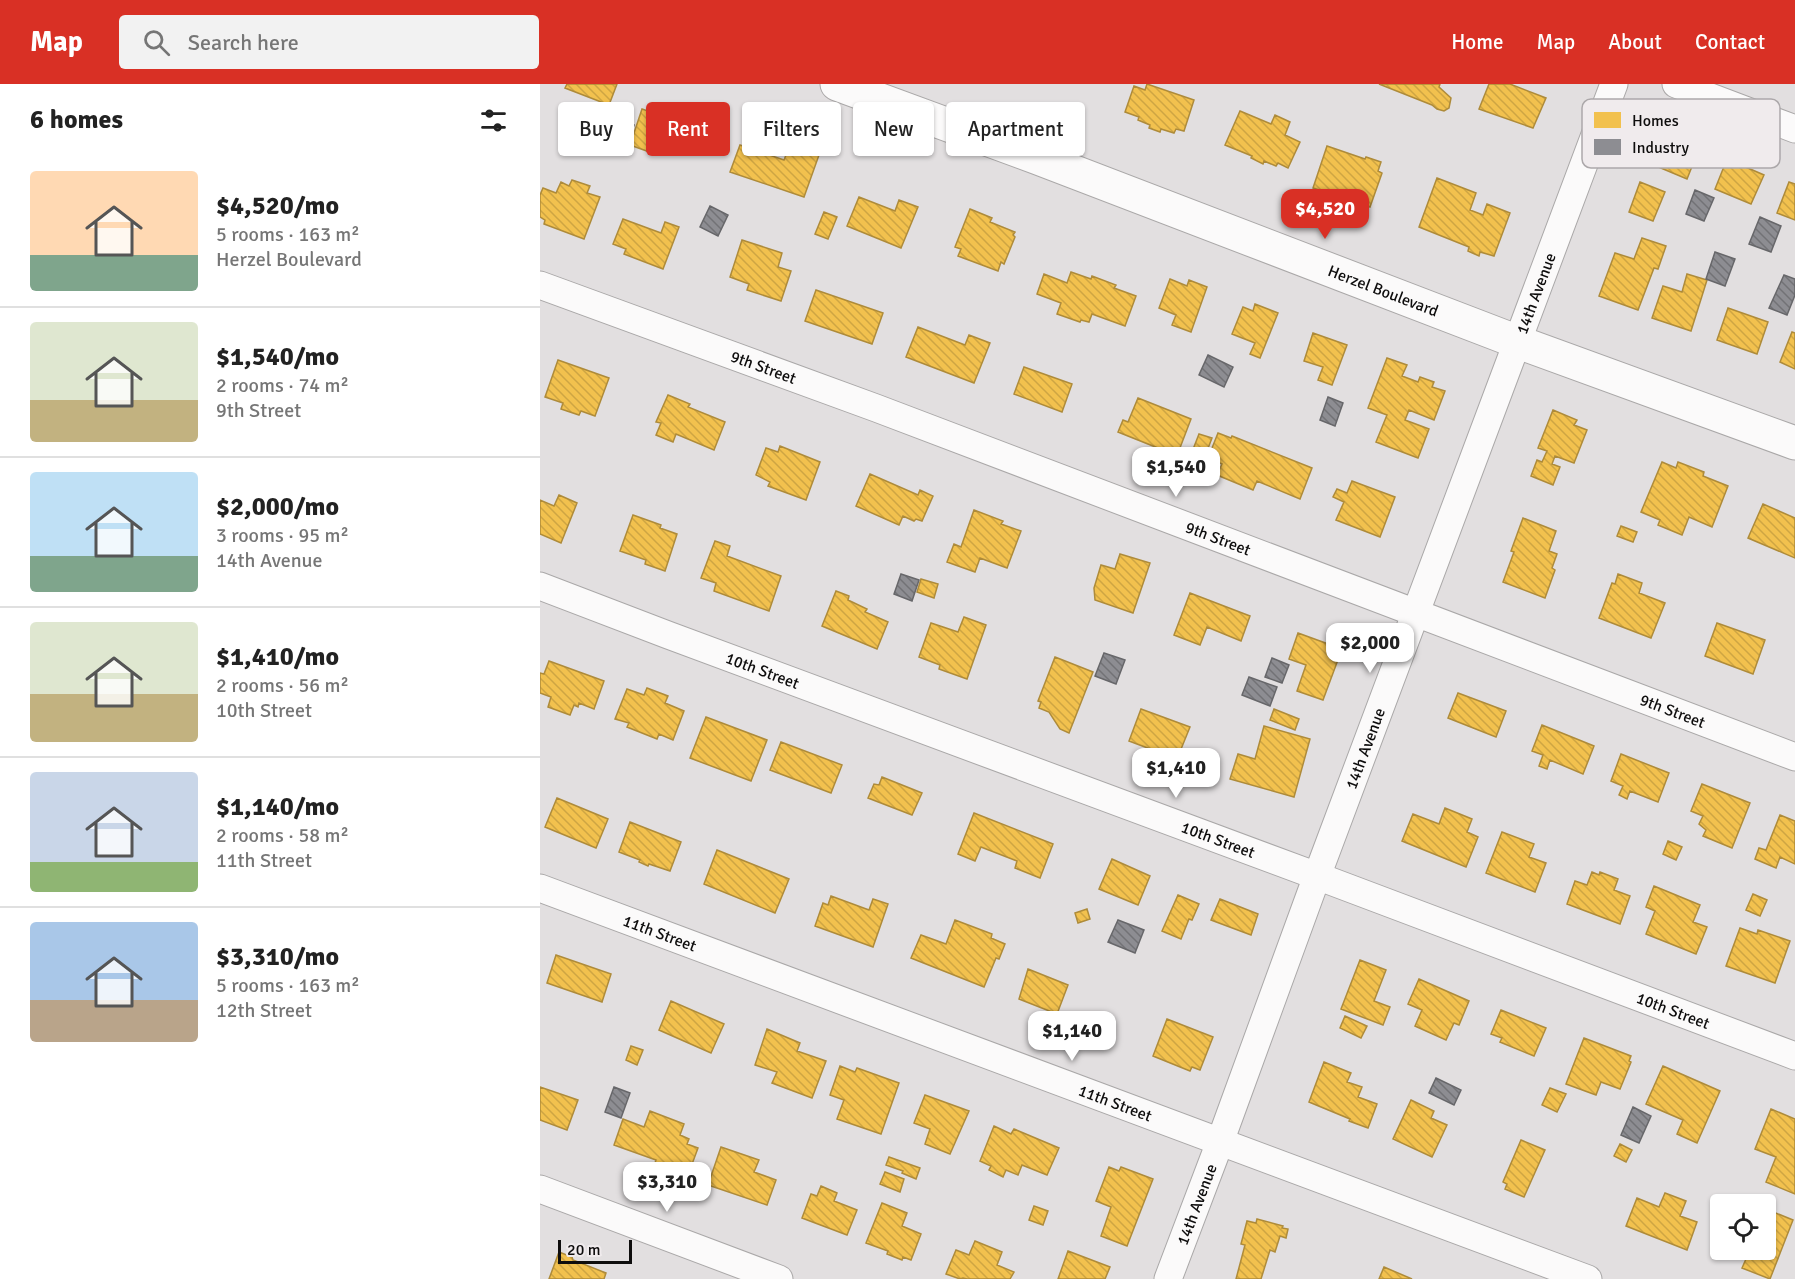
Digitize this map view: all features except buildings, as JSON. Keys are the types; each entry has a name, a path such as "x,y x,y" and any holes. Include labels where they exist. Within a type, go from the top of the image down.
{"street":[{"name":"Herzel Boulevard","path":"837,84 1049,162 1518,342 1795,443"},
{"name":"14th Avenue","path":"1608,99 1614,84"},
{"path":"1676,84 1716,99"},
{"path":"1780,123 1795,129"},
{"name":"14th Avenue","path":"1168,1279 1583,168"},
{"name":"9th Street","path":"540,285 876,408 1795,757"},
{"name":"10th Street","path":"540,586 1795,1056"},
{"name":"11th Street","path":"540,888 1588,1279"},
{"path":"540,1188 779,1279"}]}
